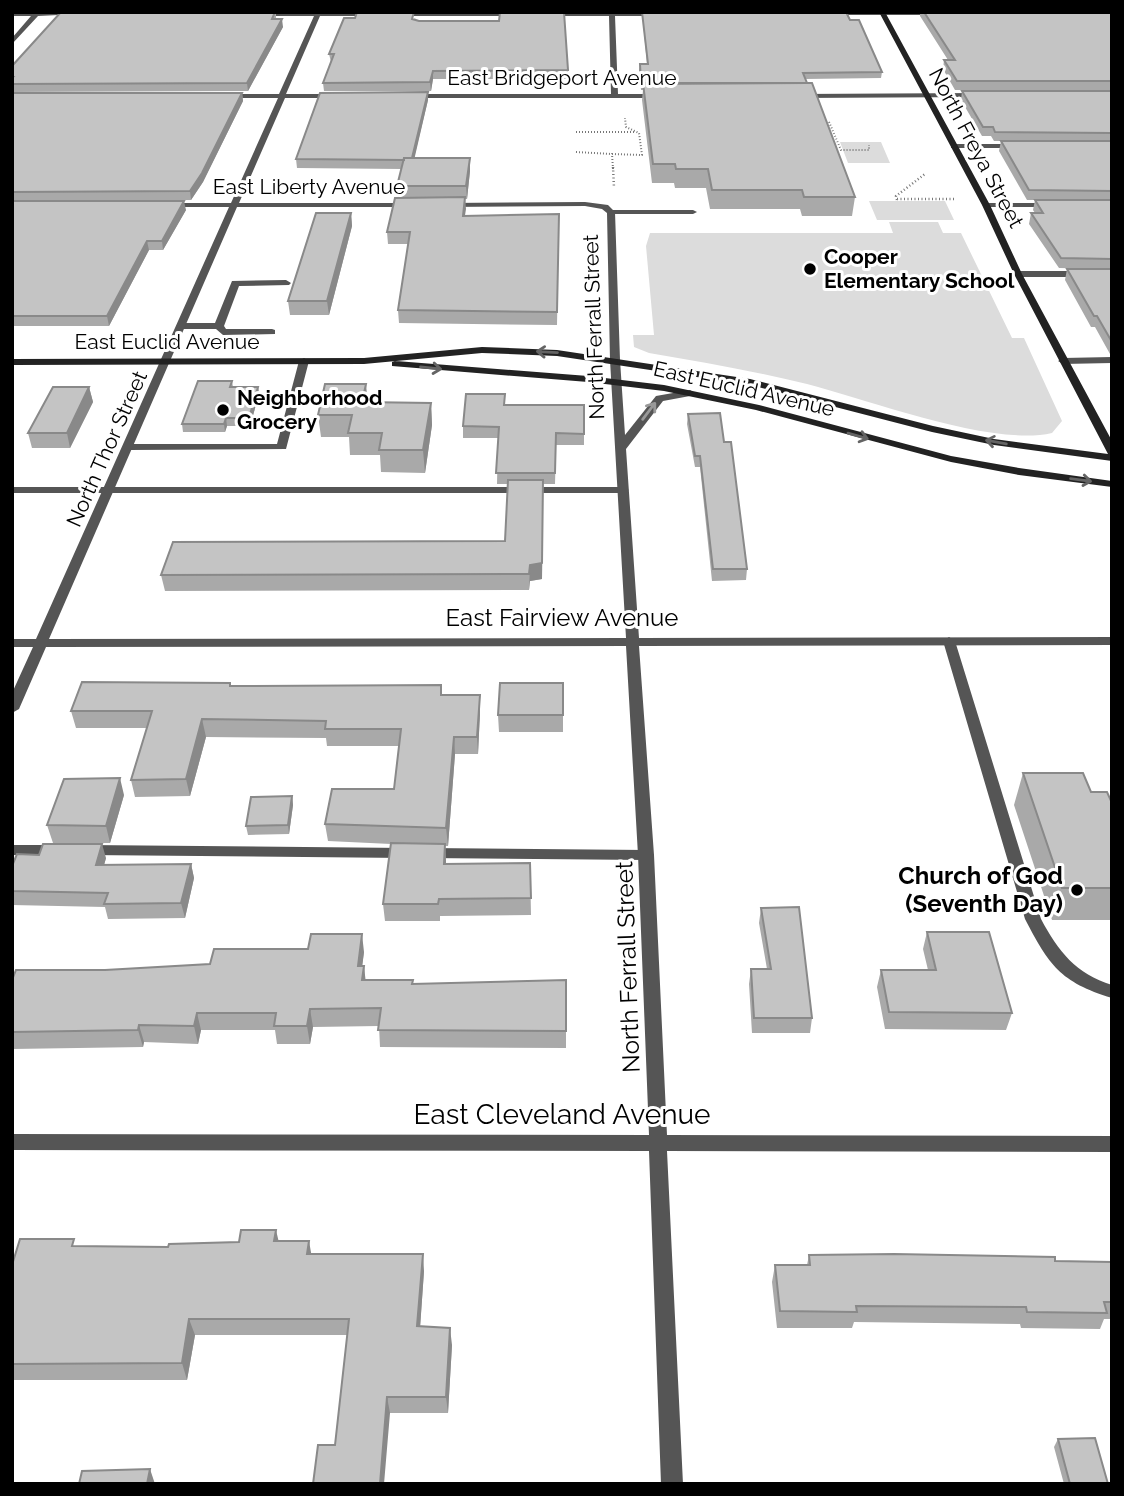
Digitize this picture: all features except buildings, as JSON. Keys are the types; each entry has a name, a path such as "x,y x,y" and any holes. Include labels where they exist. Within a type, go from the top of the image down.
{"main road":[{"name":"North Freya Street","path":"883,13 986,205 1018,274 1112,452"},
{"name":"East Euclid Avenue","path":"12,362 363,361 482,350 557,353 750,382 994,442 1112,458"},
{"name":"East Euclid Avenue","path":"363,361 479,373 616,381 690,393 780,413 930,454 1112,484"}],"street":[{"path":"12,42 37,13"},
{"name":"North Thor Street","path":"12,709 168,361 319,13"},
{"path":"612,13 615,96"},
{"path":"542,14 666,13"},
{"path":"813,13 950,13"},
{"path":"12,14 90,14"},
{"path":"251,14 528,14"},
{"path":"215,96 345,96"},
{"name":"East Bridgeport Avenue","path":"399,96 668,96"},
{"path":"791,96 989,96"},
{"path":"954,146 1033,146"},
{"name":"East Liberty Avenue","path":"431,205 585,204 694,212"},
{"name":"East Liberty Avenue","path":"152,205 417,205"},
{"name":"North Ferrall Street","path":"610,205 616,381 635,641 646,855 672,1484"},
{"path":"986,205 1057,205"},
{"path":"1018,274 1112,274"},
{"path":"219,326 235,283 286,283"},
{"path":"183,326 219,326"},
{"path":"219,326 223,332 272,332"},
{"path":"1063,361 1112,360"},
{"path":"129,447 282,447 304,361"},
{"name":"North Ferrall Street","path":"621,449 660,398 690,393"},
{"path":"12,490 624,489"},
{"path":"949,641 1033,919 1052,954 1068,974 1092,987 1112,992"},
{"name":"East Fairview Avenue","path":"12,643 1112,641"},
{"path":"12,850 646,855"},
{"name":"East Cleveland Avenue","path":"12,1142 1112,1144"}],"path":[{"path":"576,152 642,155 639,133 626,127 625,115"},
{"path":"816,121 828,122 841,150 869,150 869,145"},
{"path":"576,132 636,132"},
{"path":"610,205 612,154"},
{"path":"925,174 895,196 897,200 954,199"}],"shaded area":[{"path":"840,142 881,142 890,163 848,163"},
{"path":"869,201 945,201 954,220 877,220"},
{"path":"889,222 938,222 943,233 961,233 1012,338 1024,338 1062,421 1052,433 1027,436 964,428 807,384 649,353 634,347 633,335 654,335 646,246 650,233 893,233"}],"place":[{"name":"Cooper Elementary School","path":"810,269"},
{"name":"Neighborhood Grocery","path":"223,410"},
{"name":"Church of God (Seventh Day)","path":"1077,890"}]}
